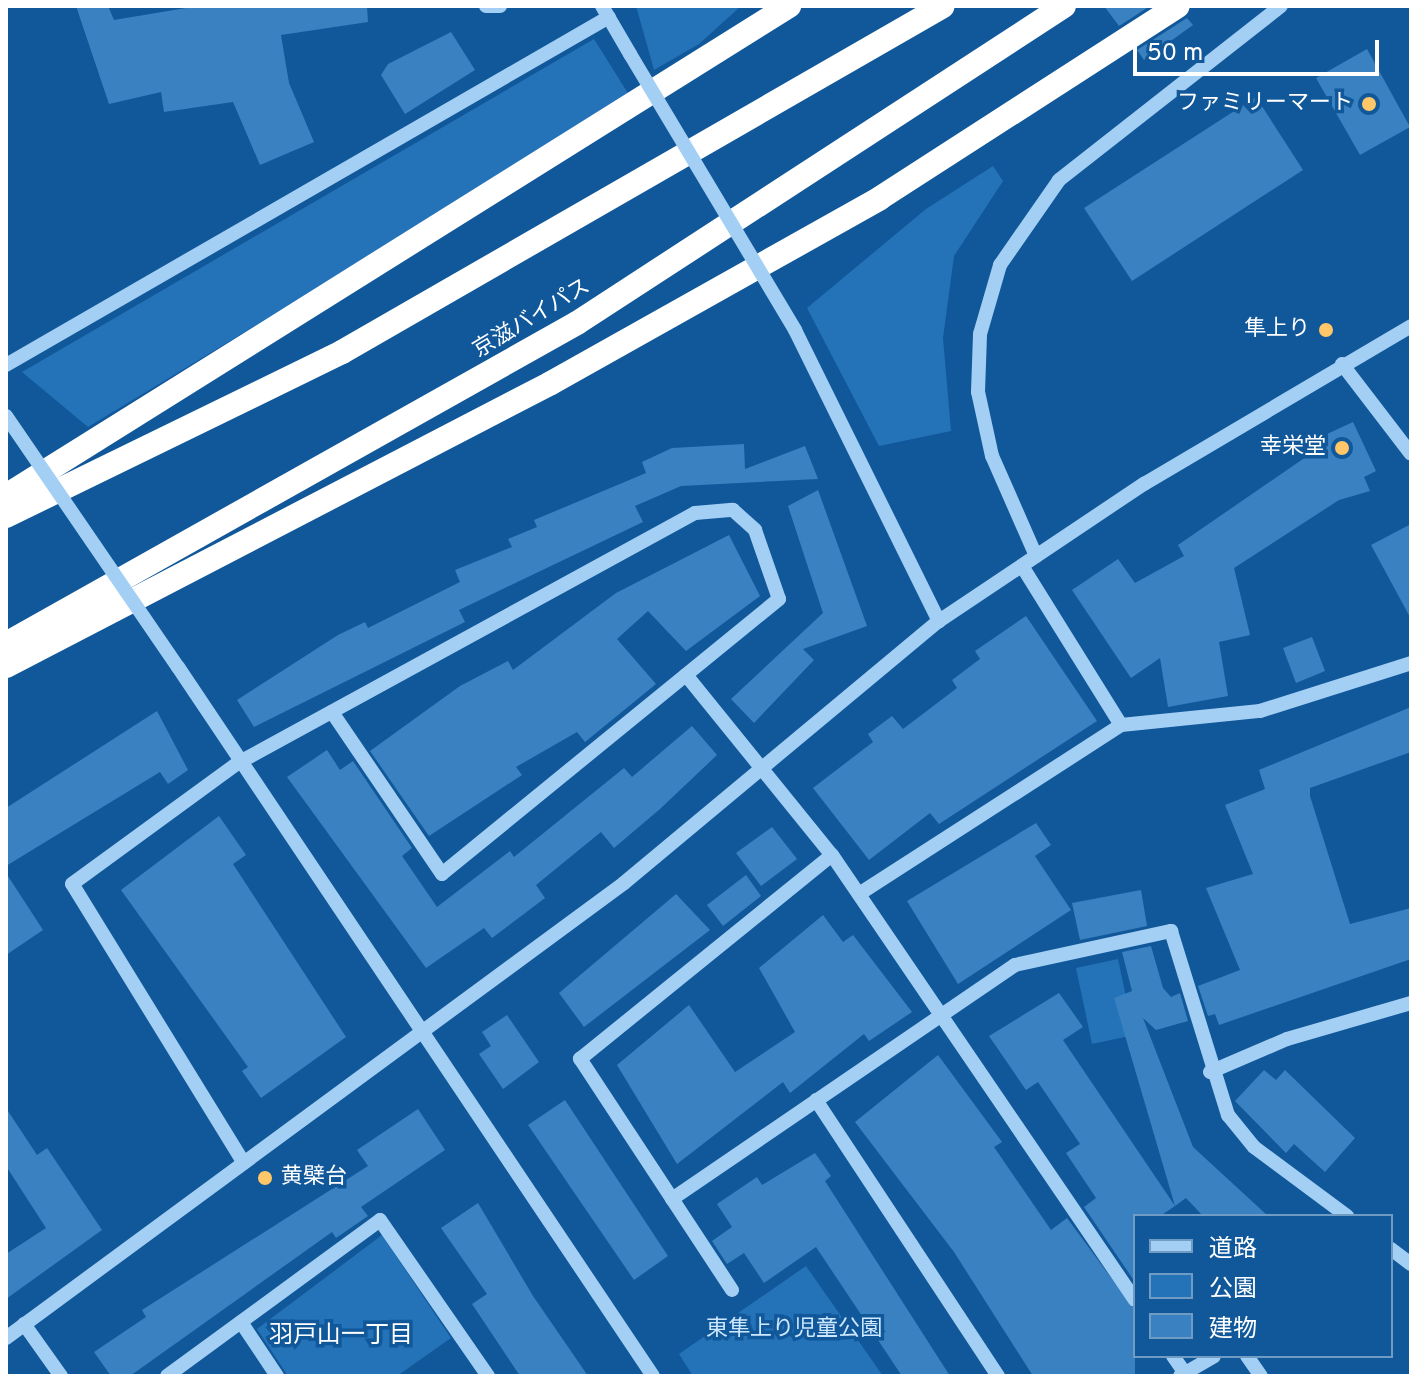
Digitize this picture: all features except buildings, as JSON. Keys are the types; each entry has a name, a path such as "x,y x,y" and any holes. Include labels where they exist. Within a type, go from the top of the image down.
{"highway":[{"path":"6,496 789,6"},
{"path":"6,516 342,352 943,6"},
{"name":"京滋バイパス","path":"6,644 564,331 1064,6"},
{"path":"6,666 551,383 867,206 1178,6"}],"street":[{"path":"486,6 500,6"},
{"path":"1036,556 992,456 978,392 980,334 1000,265 1059,180 1281,6"},
{"path":"6,365 605,12 795,330 839,410 905,565 939,621"},
{"path":"61,1376 13,1329 421,1033 763,771 939,621 1036,556 1342,364 1411,326"},
{"path":"1342,364 1411,454"},
{"path":"6,416 653,1376"},
{"path":"242,1160 72,884 238,763 695,513 733,510 755,530 779,599 442,874 332,712"},
{"path":"1022,566 1121,725"},
{"path":"859,894 1121,725 1260,711 1411,663"},
{"path":"686,675 832,855 1133,1297"},
{"path":"732,1290 580,1059 832,855"},
{"path":"672,1199 1015,965 1171,931 1210,1072 1228,1115 1254,1147 1344,1214"},
{"path":"1210,1072 1287,1039 1411,1003"},
{"path":"816,1100 998,1376"},
{"path":"167,1376 380,1220 488,1376"},
{"path":"1393,1250 1411,1264"},
{"path":"241,1322 277,1376"},
{"path":"1182,1374 1210,1358"},
{"path":"1248,1358 1261,1376"}],"green space":[{"path":"636,6 741,6 699,44 654,70"},
{"path":"594,39 631,98 88,427 22,372"},
{"path":"993,166 1003,181 954,256 943,338 951,431 879,446 807,308 926,209"},
{"path":"1118,959 1134,1035 1092,1044 1076,968"},
{"path":"382,1235 451,1338 397,1376 288,1376 257,1329"},
{"name":"東隼上り児童公園","path":"806,1266 883,1376 693,1376 679,1354"}],"place":[{"name":"ファミリーマート","path":"1369,104"},
{"name":"隼上り","path":"1326,330"},
{"name":"幸栄堂","path":"1342,448"},
{"name":"黄檗台","path":"265,1178"}],"district":[{"name":"羽戸山一丁目","path":"341,1337"}]}
